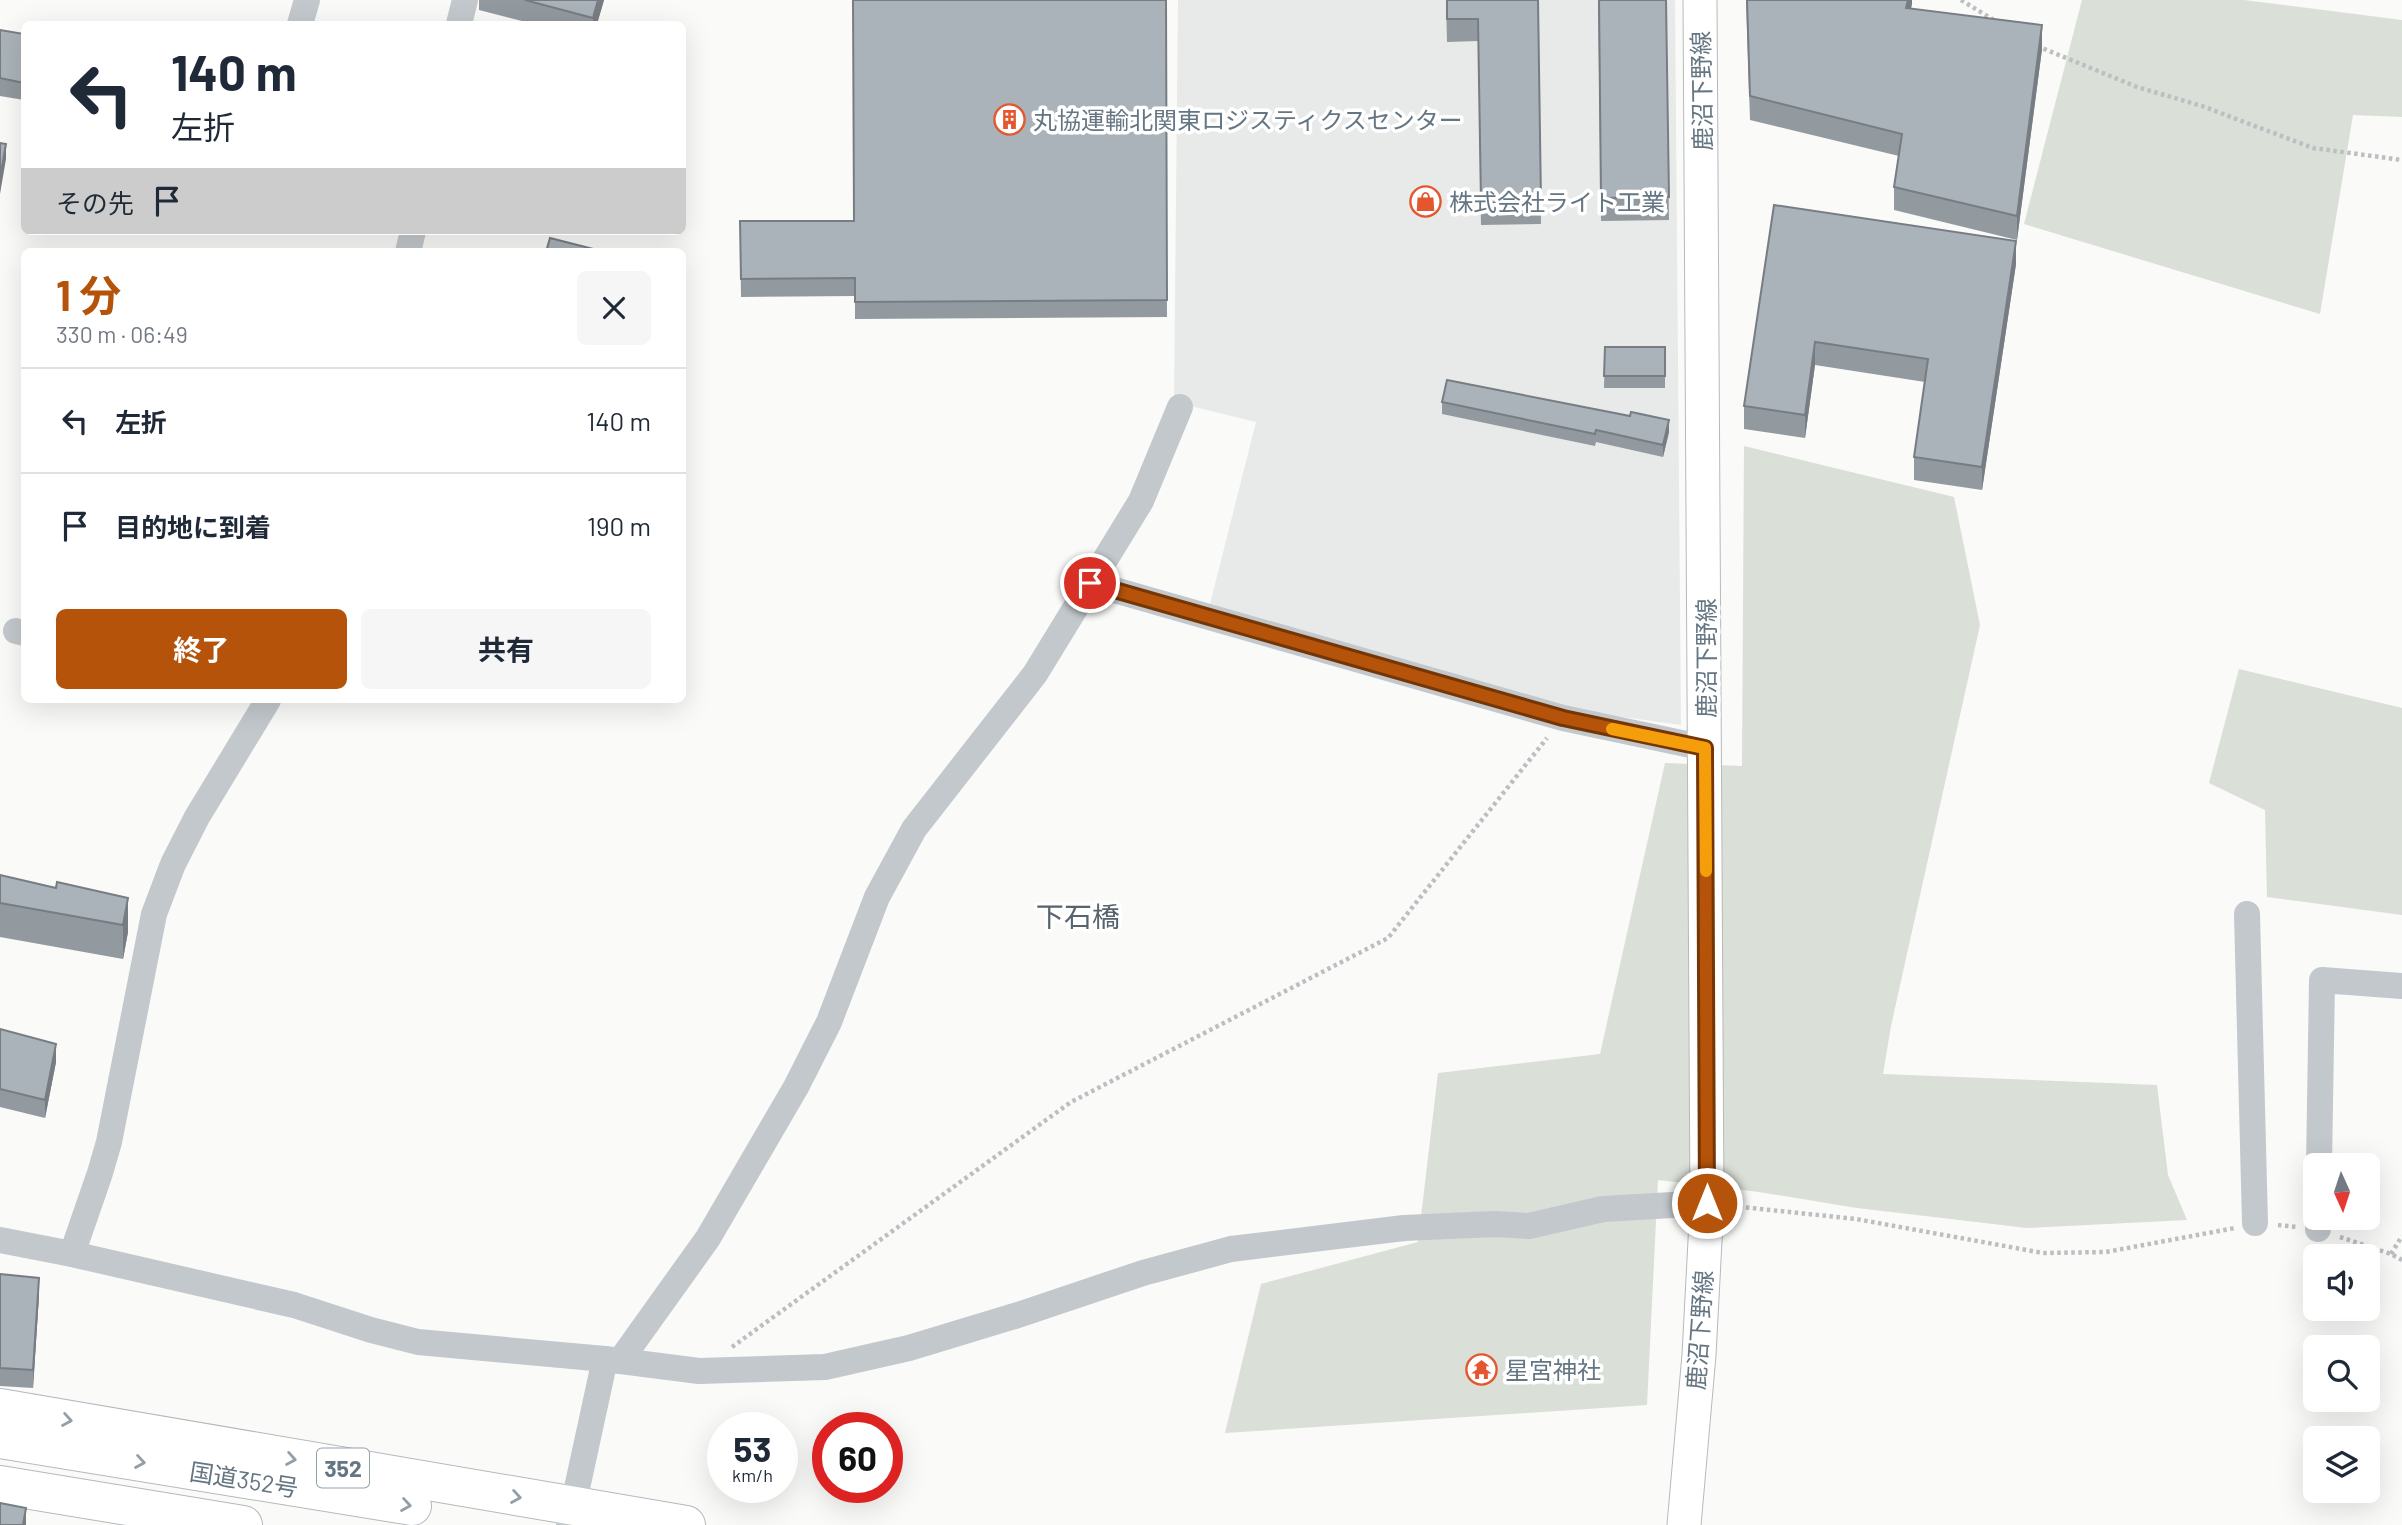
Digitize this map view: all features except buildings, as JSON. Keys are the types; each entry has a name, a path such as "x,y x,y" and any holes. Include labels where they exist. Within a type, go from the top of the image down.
{"highway":[{"name":"352","path":"0,1408 571,1516 687,1525"},
{"name":"国道352号","path":"0,1438 257,1505 530,1525"},
{"name":"国道352号","path":"0,1464 375,1525"},
{"name":"352","path":"0,1485 257,1505"}],"main road":[{"name":"鹿沼下野線","path":"1684,1525 1699,1355 1707,1203 1700,0"}],"street":[{"path":"301,21 307,0"},
{"path":"460,21 465,0"},
{"path":"571,1516 613,1360 708,1238 796,1087 829,1022 877,897 914,829 1035,674 1141,501 1181,407"},
{"path":"1090,583 1563,718 1705,748"},
{"path":"72,1254 108,1142 154,914 173,864 197,817 266,703"},
{"path":"2247,914 2255,1223"},
{"path":"2319,1153 2322,980 2402,986"},
{"path":"0,1240 294,1305 418,1342 613,1360 699,1371 837,1365 909,1348 1143,1273 1231,1249 1404,1228 1495,1224 1529,1226 1603,1209 1707,1203"}],"path":[{"path":"1961,0 2007,28"},
{"path":"2031,42 2042,49 2137,87 2202,106 2313,148 2402,160"},
{"path":"699,1371 1070,1102 1388,937 1563,718"},
{"path":"1707,1203 1856,1219 2043,1253 2106,1252 2255,1223"},
{"path":"2391,1254 2402,1236"}],"shaded area":[{"name":"株式会社ライト工業","path":"1178,0 1675,0 1681,725 1565,709 1210,604 1256,422 1174,402"},
{"path":"2082,0 2244,0 2402,20 2402,117 2353,115 2320,314 2024,224"},
{"path":"1744,446 1954,497 1980,625 1891,1026 1883,1074 2157,1085 2168,1175 2187,1220 2027,1228 1658,1180 1647,1405 1225,1433 1261,1284 1418,1242 1438,1073 1600,1054 1665,763 1742,766"},
{"path":"2239,669 2402,708 2402,915 2267,897 2265,810 2209,783"}],"slow traffic":[{"path":"1612,729 1705,748 1706,871"}],"place":[{"name":"丸協運輸北関東ロジスティクスセンター","path":"1010,119"},
{"name":"株式会社ライト工業","path":"1426,201"},
{"name":"星宮神社","path":"1482,1369"}],"district":[{"name":"下石橋","path":"1078,916"}],"route":[{"path":"1090,583 1563,718 1705,748 1707,1203"}]}
